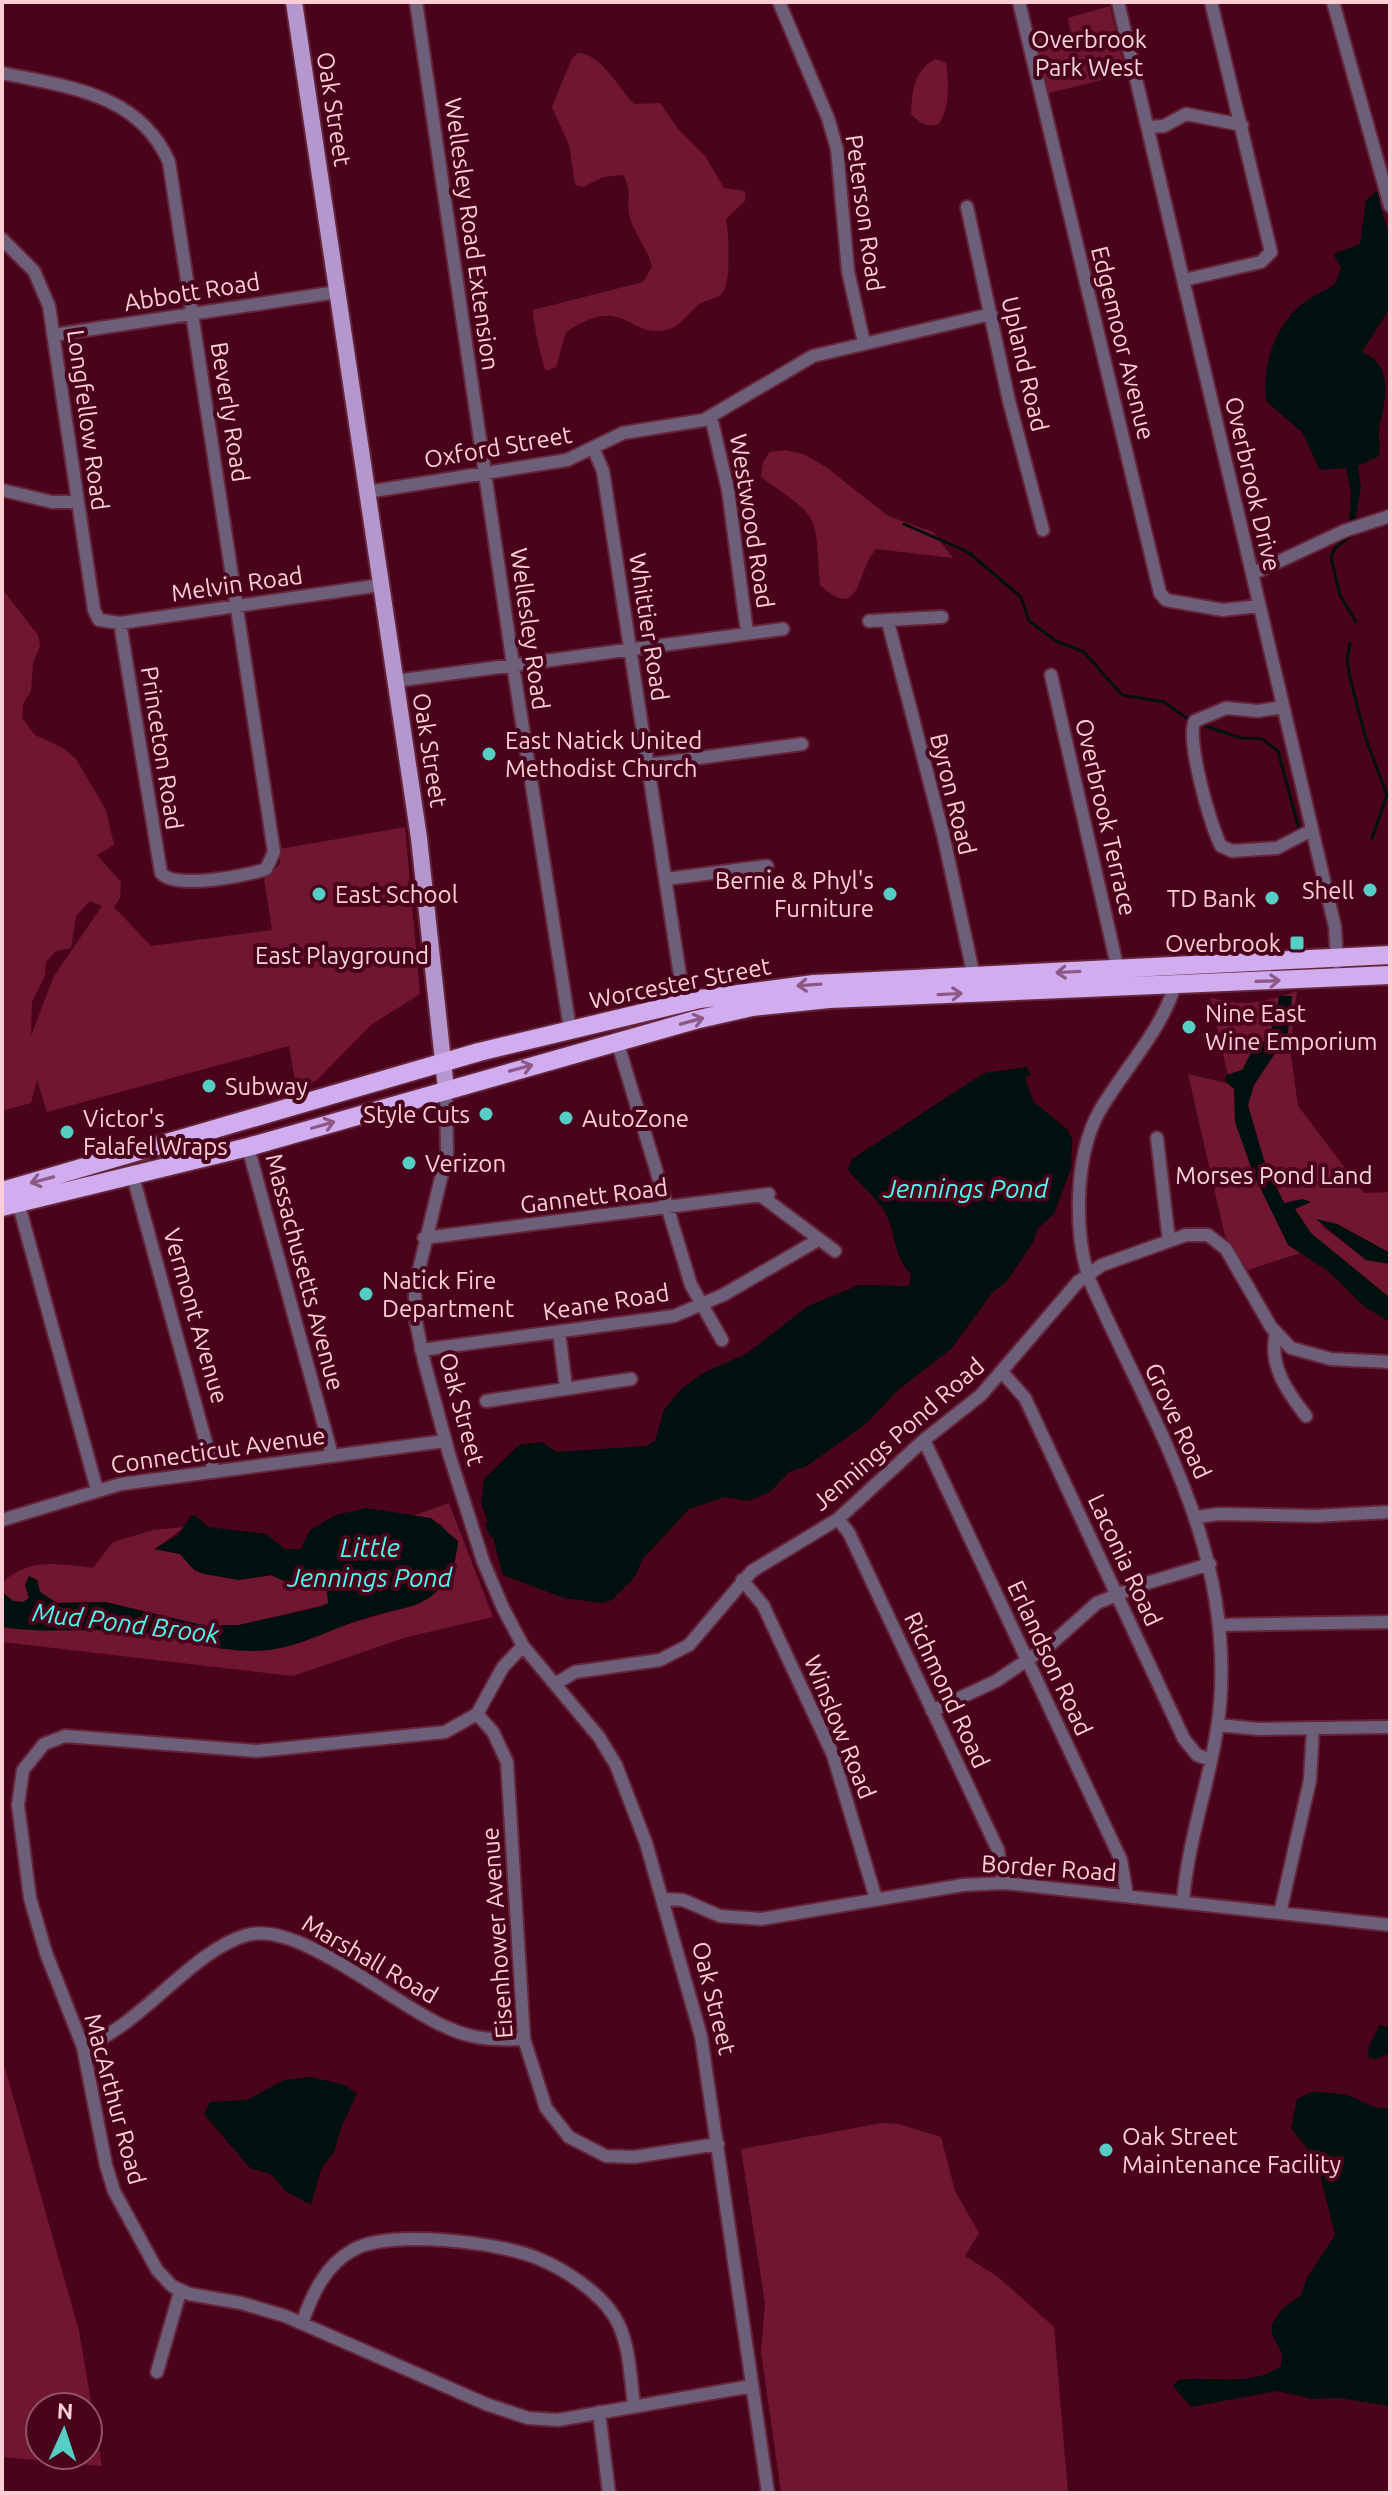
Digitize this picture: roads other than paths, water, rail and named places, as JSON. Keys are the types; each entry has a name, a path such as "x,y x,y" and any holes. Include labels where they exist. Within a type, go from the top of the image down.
{"highway":[{"name":"Worcester Street","path":"2,1191 445,1062 684,1002 794,986 1390,955"},
{"name":"Worcester Street","path":"10,1204 248,1147 731,1011 809,1000 1390,975"}],"main road":[{"name":"Oak Street","path":"294,2 419,838 446,1089"}],"street":[{"name":"Wellesley Road Extension","path":"416,2 486,472"},
{"name":"Peterson Road","path":"779,2 825,109 837,149 848,271 864,343"},
{"name":"Edgemoor Avenue","path":"1019,2 1161,596 1166,600 1217,610 1259,606"},
{"name":"Overbrook Drive","path":"1118,2 1335,927 1338,978"},
{"path":"1184,280 1261,262 1271,252 1211,2"},
{"path":"1333,2 1389,204"},
{"name":"Beverly Road","path":"2,73 106,98 131,112 164,151 173,176 274,852 270,864 261,871 181,883 166,879"},
{"path":"1148,127 1164,126 1186,114 1242,125"},
{"name":"Upland Road","path":"967,207 1011,410 1043,530"},
{"name":"Longfellow Road","path":"2,239 18,252 39,281 49,306 94,610 99,620"},
{"name":"Abbott Road","path":"53,335 337,292"},
{"name":"Oxford Street","path":"367,492 567,460 594,450 623,433 711,417 796,362 991,314"},
{"name":"Westwood Road","path":"711,417 728,490 747,632"},
{"name":"Whittier Road","path":"594,450 603,471 684,1002"},
{"name":"Wellesley Road","path":"486,472 570,1029"},
{"path":"2,490 52,502 78,502"},
{"path":"1252,574 1344,531 1390,516"},
{"name":"Melvin Road","path":"99,620 120,623 381,585"},
{"path":"869,621 942,617"},
{"name":"Byron Road","path":"888,622 943,834 974,977"},
{"name":"Princeton Road","path":"120,623 159,867 166,879"},
{"path":"395,681 783,629"},
{"name":"Overbrook Terrace","path":"1051,675 1118,970"},
{"path":"1283,707 1258,711 1226,708 1195,721 1191,732 1198,766 1213,827 1226,850 1277,848 1312,830"},
{"path":"647,765 802,744"},
{"path":"666,879 767,866"},
{"name":"Grove Road","path":"1175,985 1163,1014 1104,1104 1089,1136 1079,1224 1087,1274 1198,1517 1220,1625 1218,1725 1183,1902"},
{"path":"617,1041 701,1306 722,1340"},
{"name":"Oak Street","path":"446,1089 447,1153 424,1238 414,1297 421,1350 445,1441 489,1576 523,1646 599,1737 621,1773 697,2014 768,2493"},
{"path":"1157,1138 1169,1241"},
{"name":"Massachusetts Avenue","path":"248,1147 332,1455"},
{"name":"Vermont Avenue","path":"132,1173 214,1472"},
{"name":"Gannett Road","path":"424,1238 764,1194 818,1240"},
{"path":"10,1204 97,1490"},
{"path":"1087,1274 1169,1241 1200,1233 1221,1242 1276,1333 1291,1348 1320,1358 1390,1362"},
{"path":"818,1240 835,1251"},
{"name":"Keane Road","path":"421,1350 667,1317 701,1306 818,1240"},
{"name":"Jennings Pond Road","path":"555,1684 575,1672 646,1663 679,1652 697,1638 742,1580 772,1557 838,1519 924,1440 971,1405 1087,1274"},
{"path":"559,1332 566,1388"},
{"path":"1276,1333 1274,1350 1283,1382 1306,1416"},
{"name":"Laconia Road","path":"1002,1372 1025,1398 1188,1745 1197,1755 1211,1760"},
{"path":"486,1401 631,1379"},
{"name":"Erlandson Road","path":"924,1440 1121,1860 1127,1896"},
{"name":"Connecticut Avenue","path":"2,1520 97,1490 445,1441"},
{"path":"1198,1517 1218,1514 1326,1516 1390,1512"},
{"name":"Richmond Road","path":"838,1519 849,1533 998,1850 1004,1883"},
{"path":"932,1711 976,1692 1027,1660 1060,1637 1090,1608 1117,1594 1210,1564"},
{"name":"Winslow Road","path":"742,1580 763,1605 830,1747 876,1899"},
{"path":"1220,1625 1390,1622"},
{"path":"477,1714 503,1667 523,1646"},
{"name":"Eisenhower Avenue","path":"477,1714 499,1742 509,1773 524,2039 546,2108 560,2128 580,2145 619,2157 718,2144"},
{"name":"MacArthur Road","path":"180,2292 157,2270 114,2191 106,2165 83,2047 40,1935 27,1879 18,1791 23,1770 44,1744 65,1736 236,1750 280,1750 433,1734 464,1724 477,1714"},
{"path":"1218,1725 1386,1727"},
{"path":"1280,1913 1310,1780 1313,1728"},
{"name":"Border Road","path":"662,1899 683,1900 720,1916 747,1919 785,1916 963,1885 1004,1883 1390,1925"},
{"name":"Marshall Road","path":"83,2047 116,2029 227,1944 263,1932 299,1941 450,2029 493,2040 524,2039"},
{"path":"302,2323 330,2268 351,2250 374,2241 417,2239 528,2254 567,2274 598,2297 613,2315 627,2353 634,2405"},
{"path":"157,2372 180,2292 255,2306 302,2323 513,2415 558,2420 752,2386"},
{"path":"599,2412 609,2493"}],"water":[{"path":"1390,181 1390,192 1379,201 1390,238 1390,308 1362,352 1378,364 1385,382 1379,456 1358,466 1361,487 1355,523 1349,524 1351,491 1346,468 1320,470 1302,432 1266,401 1266,374 1272,348 1284,323 1303,303 1336,283 1341,267 1333,254 1360,244 1366,200"},
{"path":"1279,996 1292,996 1287,1042 1254,1085 1248,1105 1264,1160 1284,1203 1303,1199 1311,1202 1295,1209 1311,1233 1390,1298 1390,1322 1365,1307 1328,1271 1288,1245 1253,1173 1235,1122 1234,1089 1225,1081 1226,1075 1242,1070 1255,1045 1263,1043 1275,1022"},
{"name":"Jennings Pond","path":"1027,1067 1031,1075 1025,1077 1033,1101 1068,1130 1072,1139 1071,1168 1054,1214 1038,1228 1033,1242 1007,1281 992,1293 951,1349 897,1391 867,1423 807,1466 789,1472 770,1492 748,1501 725,1497 689,1509 642,1560 635,1577 612,1600 602,1603 564,1598 503,1575 481,1503 484,1479 519,1445 542,1442 556,1452 646,1446 655,1441 664,1410 681,1389 703,1373 746,1354 808,1306 859,1285 909,1286 911,1274 901,1259 887,1217 848,1169 852,1159 984,1073"},
{"path":"1316,1219 1337,1224 1390,1253 1390,1264 1366,1260"},
{"name":"Little Jennings Pond","path":"366,1508 431,1518 458,1541 452,1570 434,1594 412,1606 271,1650 223,1649 140,1632 2,1627 2,1592 13,1601 23,1602 29,1598 25,1585 29,1576 37,1580 40,1592 57,1603 105,1602 206,1626 239,1625 320,1607 328,1603 327,1591 297,1587 271,1575 239,1580 204,1574 194,1570 180,1554 154,1549 178,1535 190,1517 195,1515 208,1527 266,1534 285,1549 301,1549 310,1530 336,1515"},
{"path":"1380,2025 1390,2028 1390,2053 1375,2060 1369,2058 1368,2048"},
{"path":"311,2077 345,2085 357,2094 342,2125 334,2152 321,2169 311,2205 285,2191 271,2174 250,2168 204,2114 210,2102 247,2100 284,2080"},
{"path":"1312,2092 1343,2094 1374,2107 1390,2108 1390,2406 1339,2398 1312,2399 1278,2391 1191,2407 1173,2386 1179,2380 1245,2379 1281,2366 1282,2353 1272,2335 1272,2324 1282,2309 1301,2295 1307,2278 1335,2235 1319,2171 1310,2152 1291,2128 1297,2099"}],"waterway":[{"path":"904,524 968,552 1021,597 1029,621 1056,641 1084,652 1122,695 1164,702 1188,719"},
{"path":"1352,535 1335,548 1331,557 1340,595 1356,622"},
{"path":"1350,643 1347,660 1350,678 1366,739 1387,795 1372,838"},
{"path":"1202,725 1241,738 1262,739 1278,751 1299,829"}],"place":[{"name":"East Natick United Methodist Church","path":"489,754"},
{"name":"Shell","path":"1370,890"},
{"name":"East School","path":"319,894"},
{"name":"Bernie & Phyl's Furniture","path":"890,894"},
{"name":"TD Bank","path":"1272,898"},
{"name":"Overbrook","path":"1297,943"},
{"name":"Nine East Wine Emporium","path":"1189,1027"},
{"name":"Subway","path":"209,1086"},
{"name":"Style Cuts","path":"486,1114"},
{"name":"AutoZone","path":"566,1118"},
{"name":"Victor's Falafel Wraps","path":"67,1132"},
{"name":"Verizon","path":"409,1163"},
{"name":"Natick Fire Department","path":"366,1294"},
{"name":"Oak Street Maintenance Facility","path":"1106,2150"}],"park label":[{"name":"Overbrook Park West","path":"1089,53"},
{"name":"East Playground","path":"342,955"},
{"name":"Morses Pond Land","path":"1274,1175"}],"water label":[{"name":"Mud Pond Brook","path":"126,1623"}]}
